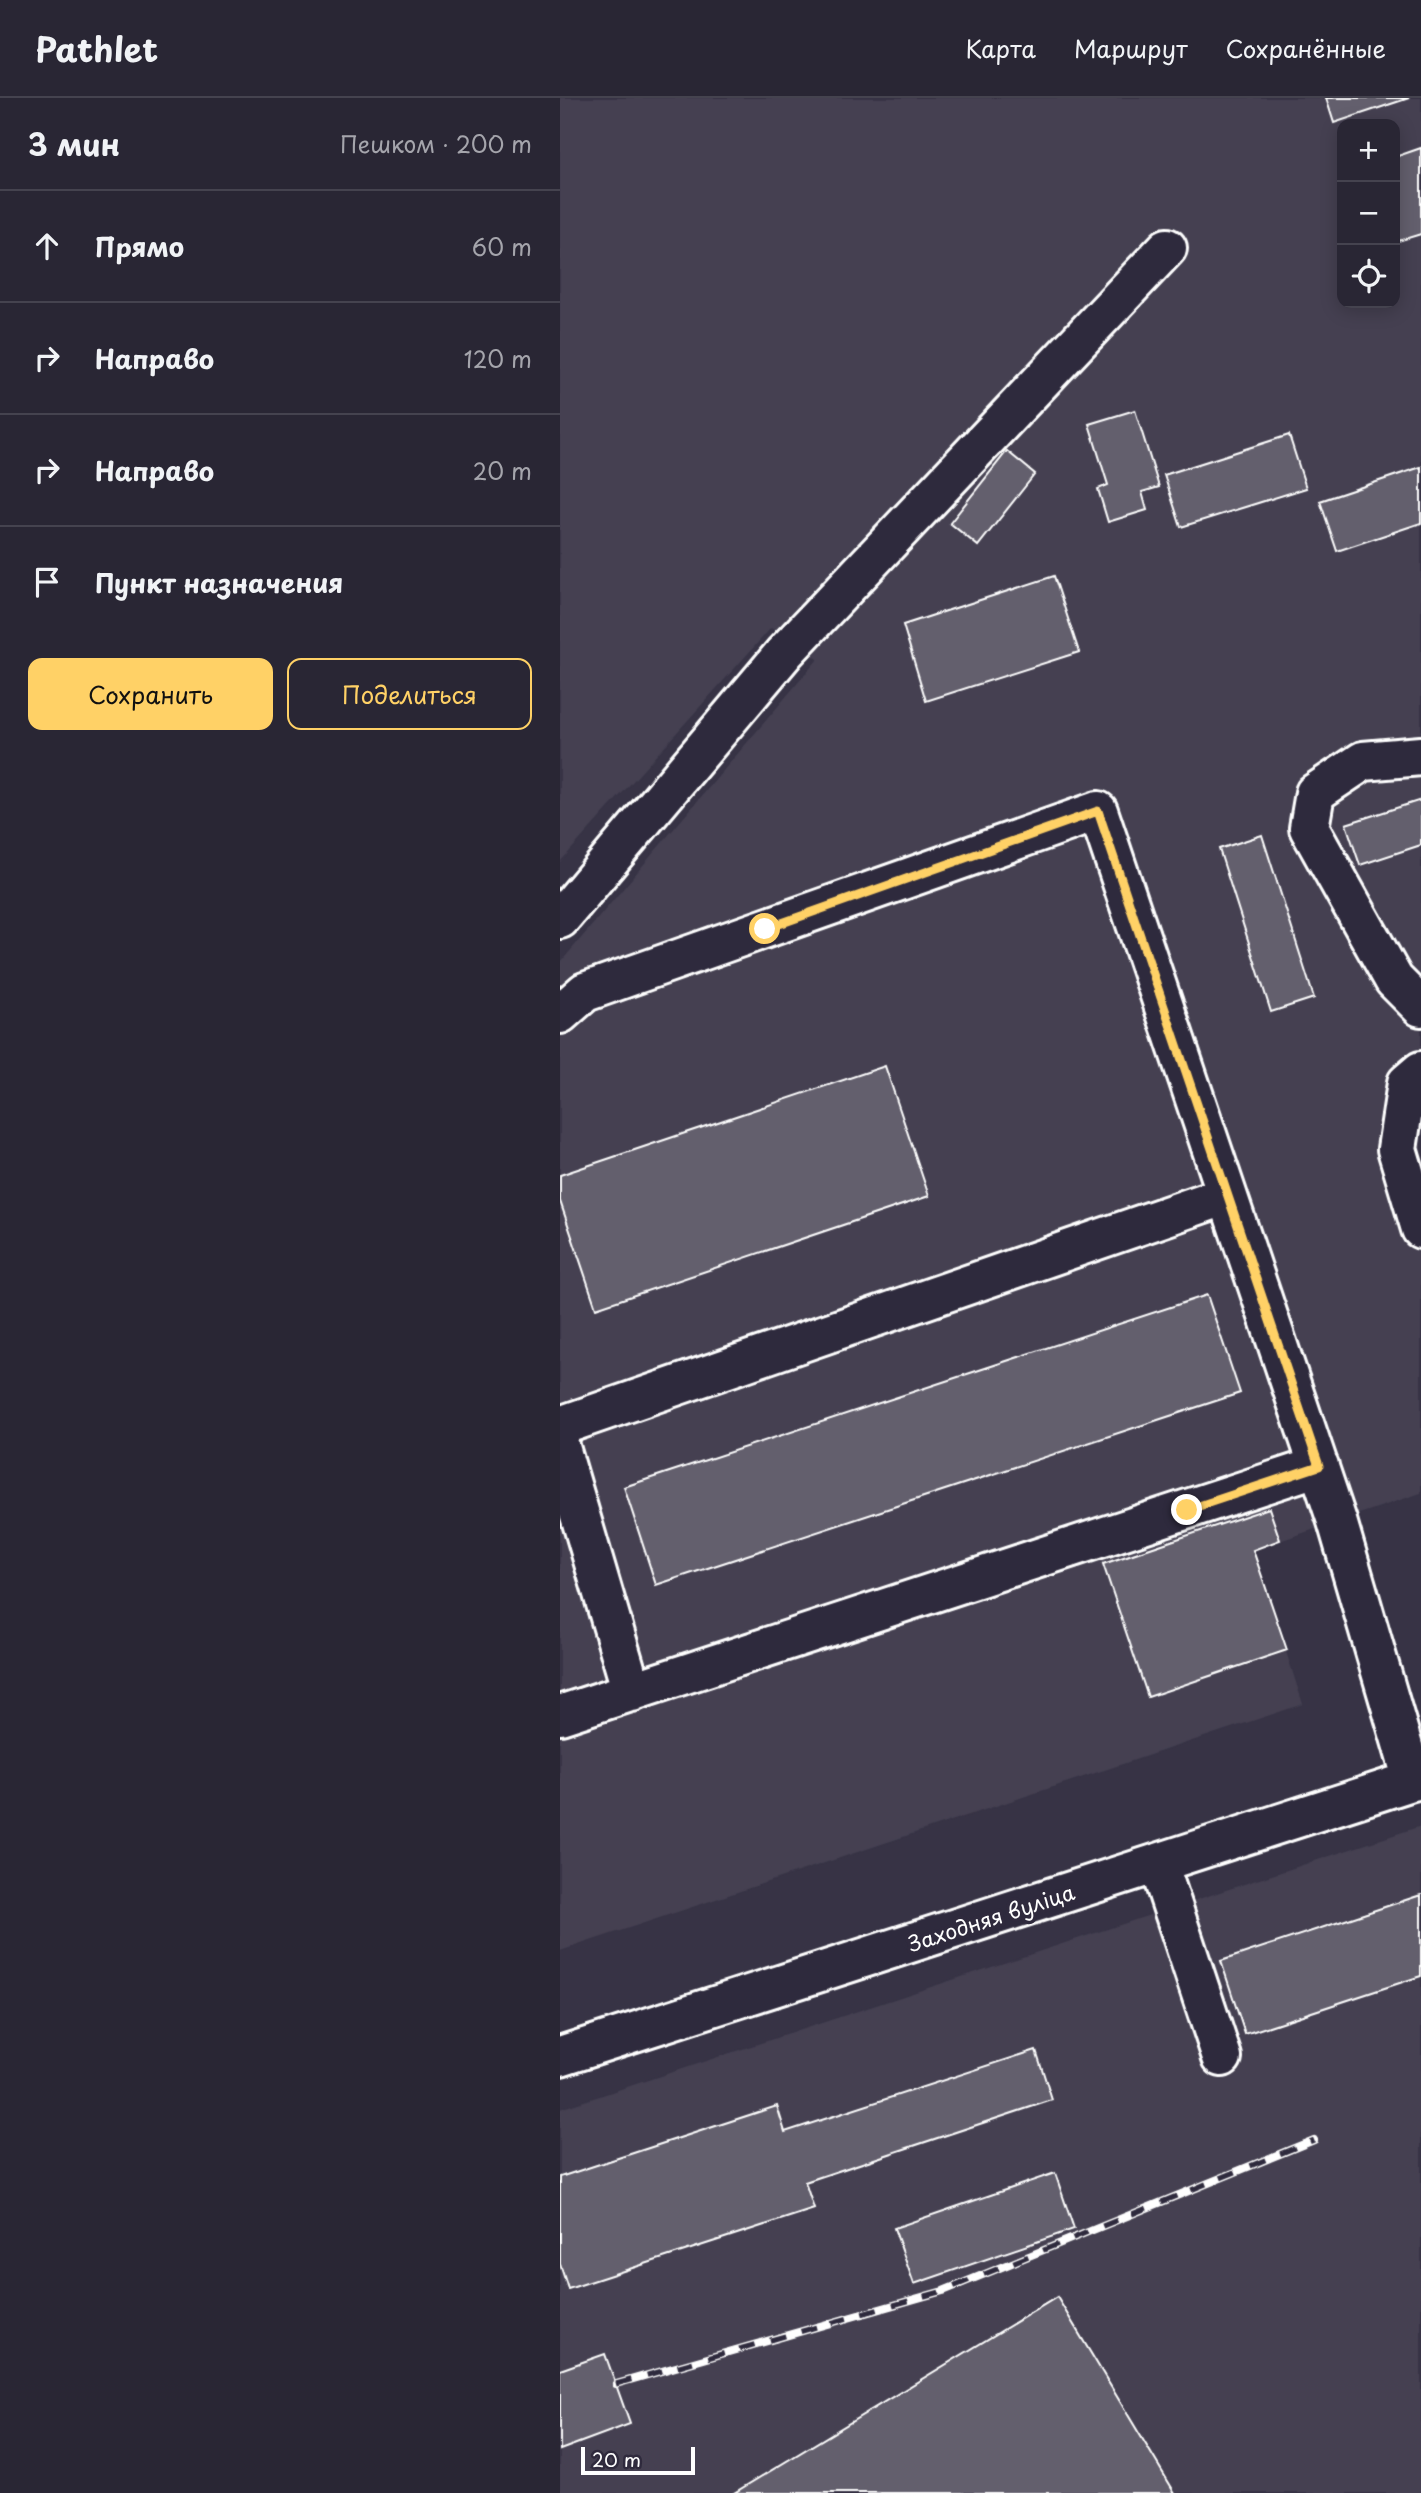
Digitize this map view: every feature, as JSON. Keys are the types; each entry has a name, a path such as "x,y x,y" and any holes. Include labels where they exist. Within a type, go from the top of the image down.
{"street":[{"path":"560,919 785,652 1167,248"},
{"path":"1421,756 1363,761 1315,793 1309,828 1394,980 1421,1007"},
{"path":"560,1014 585,992 1098,811 1319,1466 1417,1780"},
{"path":"1421,1071 1408,1083 1397,1149 1421,1229"},
{"path":"560,1426 1227,1195"},
{"path":"560,1447 632,1692"},
{"path":"560,1715 1319,1466"},
{"name":"Заходняя вуліца","path":"560,2056 1417,1780"},
{"path":"1158,1863 1222,2057"}],"shaded area":[{"path":"560,98 1421,98 1421,1493 1253,1550 1303,1704 560,1951 560,963 818,659 771,628 560,862"},
{"path":"1421,1826 1421,2493 560,2493 560,2109"}],"building":[{"path":"1326,98 1409,98 1346,119 1337,119 1334,123"},
{"path":"1421,148 1421,234 1400,240 1400,182 1400,155"},
{"path":"1135,410 1159,487 1142,492 1147,510 1108,522 1098,489 1108,485 1089,424"},
{"path":"1289,435 1306,488 1181,527 1164,475"},
{"path":"1007,451 1035,474 978,546 950,523"},
{"path":"1421,467 1421,523 1337,551 1320,501"},
{"path":"1054,576 1079,652 926,701 903,625"},
{"path":"1421,800 1421,845 1360,865 1346,824"},
{"path":"1262,835 1314,998 1271,1012 1219,849"},
{"path":"885,1066 929,1196 596,1308 560,1201 560,1175"},
{"path":"1207,1295 1240,1393 656,1585 624,1487"},
{"path":"1269,1508 1280,1540 1253,1550 1287,1650 1148,1697 1103,1564"},
{"path":"1421,1895 1421,1976 1245,2034 1221,1961"},
{"path":"1036,2050 1052,2100 805,2182 814,2209 568,2289 560,2264 560,2177 777,2106 785,2132"},
{"path":"1055,2173 1074,2229 914,2284 894,2228"},
{"path":"1057,2297 1175,2493 734,2493"},
{"path":"605,2354 630,2424 560,2450 560,2370"}],"railway":[{"path":"616,2384 943,2291 1314,2140"}],"route":[{"path":"765,929 1098,811 1319,1466 1187,1510"}]}
